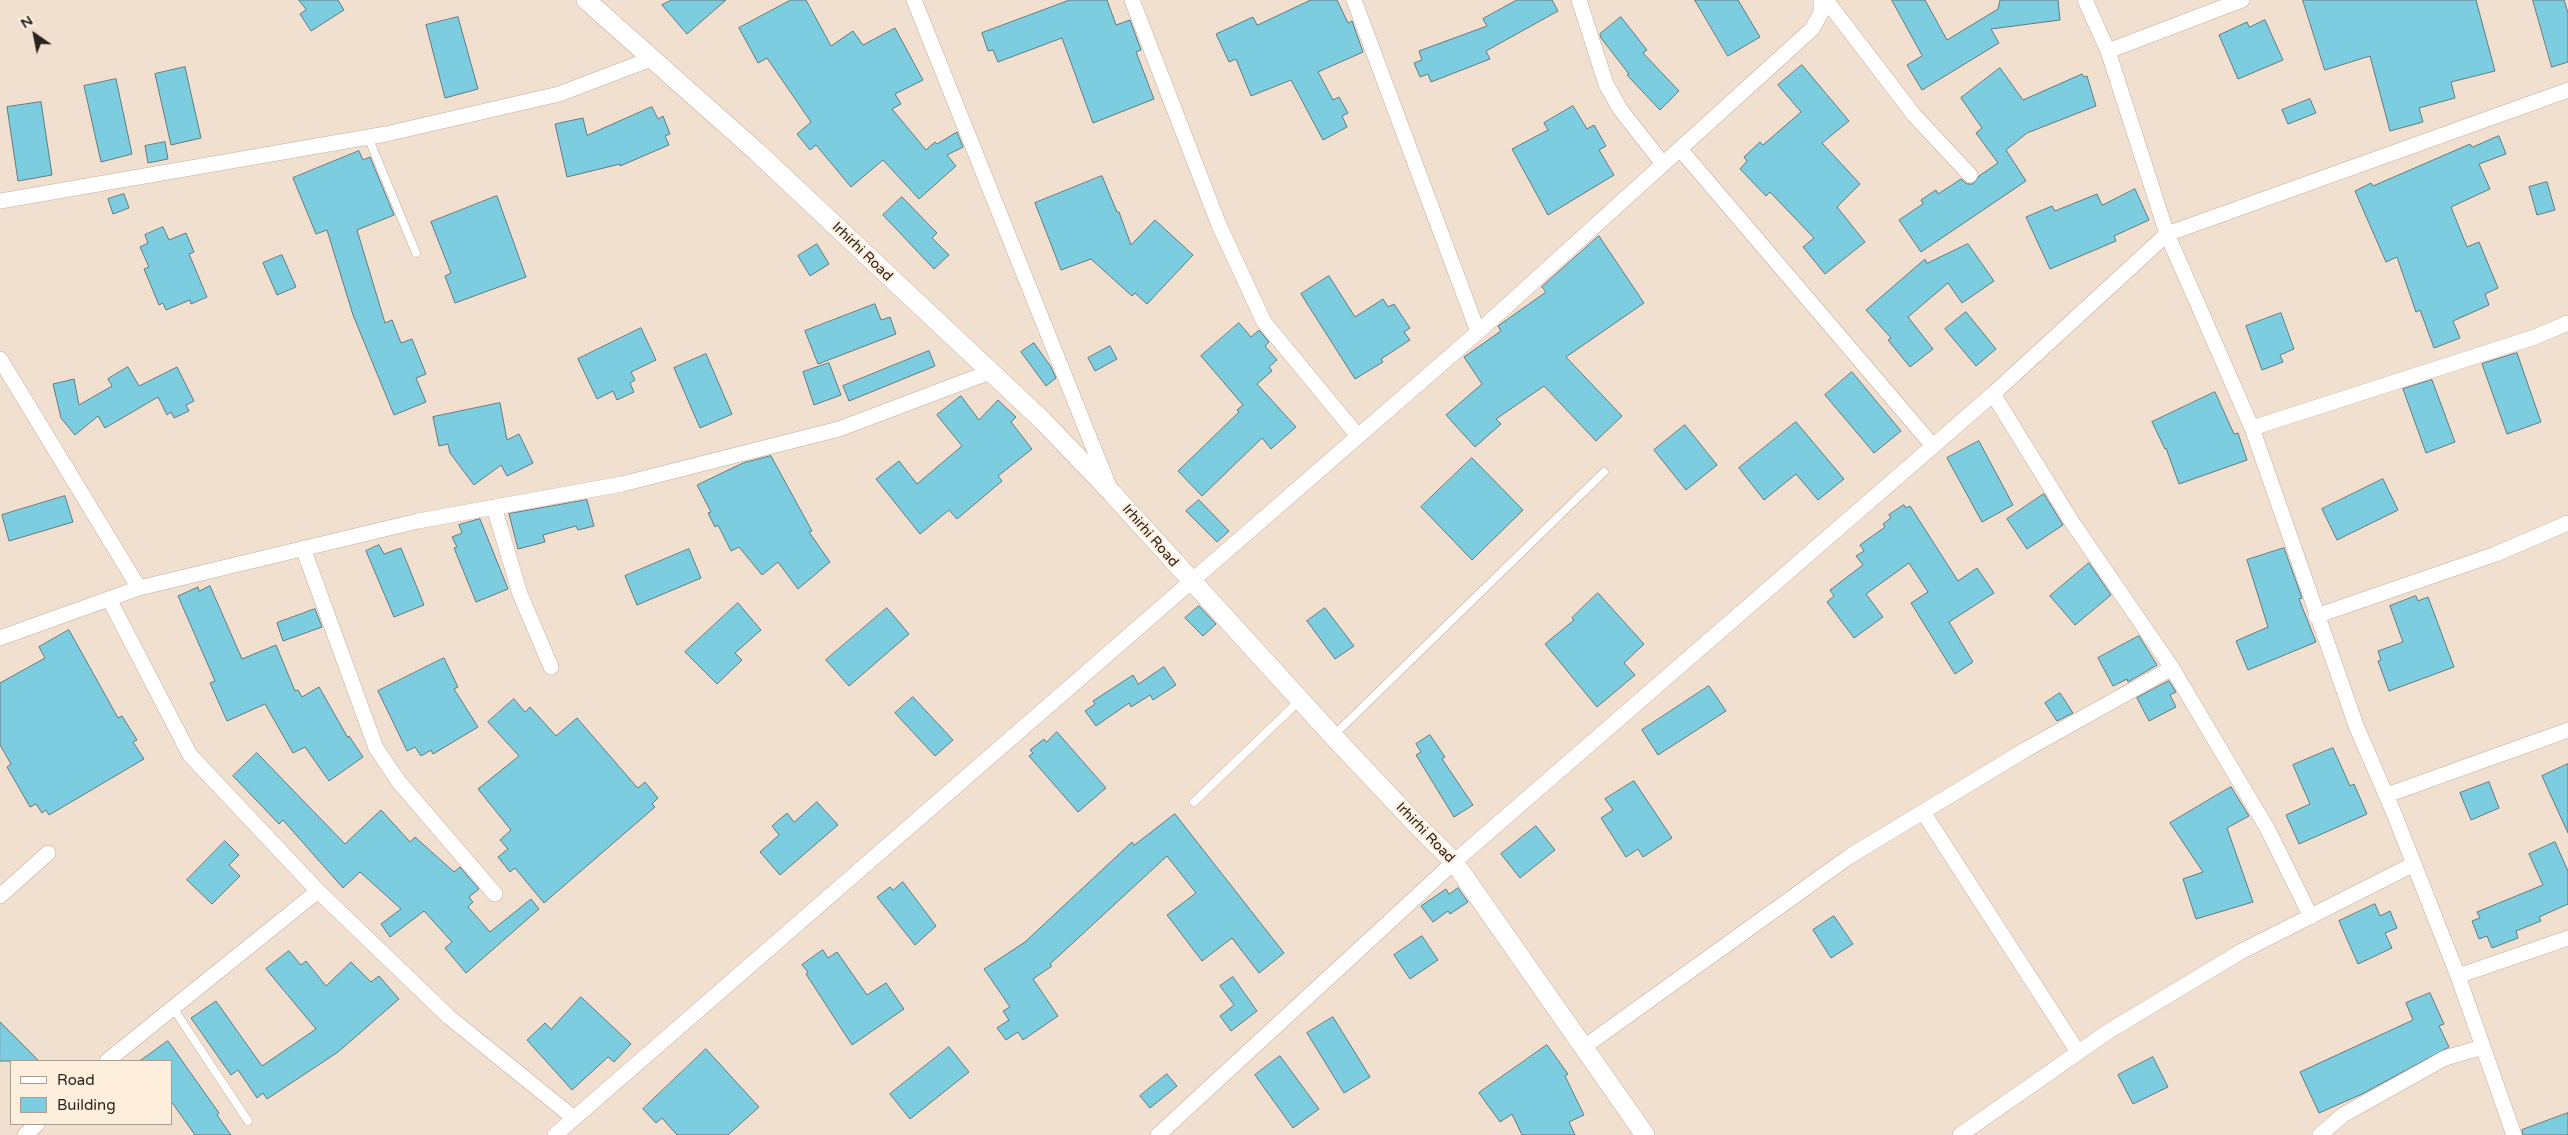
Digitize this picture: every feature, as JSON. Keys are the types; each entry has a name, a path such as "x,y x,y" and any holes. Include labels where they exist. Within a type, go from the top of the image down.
{"street":[{"name":"Irhirhi Road","path":"586,0 757,152 1043,422 1112,493 1333,736 1454,862 1646,1135"},
{"path":"914,0 1112,493"},
{"path":"1132,0 1218,225 1264,322 1358,436"},
{"path":"1354,0 1478,332"},
{"path":"1579,0 1606,84 1620,110 1663,164"},
{"path":"555,1135 1192,583 1478,332 1812,29 1822,13 1821,0"},
{"path":"1826,0 1914,115 1970,174"},
{"path":"2085,0 2108,51 2167,234 2252,428 2316,616 2357,728 2387,796 2458,976 2514,1135"},
{"path":"2108,51 2242,0"},
{"path":"0,201 368,137 559,94 651,59"},
{"path":"1158,1135 1454,862 1934,446 2167,234 2568,90"},
{"path":"1680,149 1934,446"},
{"path":"2252,428 2535,337 2568,323"},
{"path":"0,359 139,588"},
{"path":"0,638 139,588 418,521 622,484 839,429 990,372"},
{"path":"1993,394 2072,522 2172,668 2267,828 2311,917"},
{"path":"494,507 520,594 551,667"},
{"path":"2316,616 2496,554 2568,523"},
{"path":"303,548 376,748 399,782 495,894"},
{"path":"108,599 190,755 318,891 449,1017 574,1118"},
{"path":"1584,1047 1850,856 2025,750 2172,668"},
{"path":"2387,796 2568,730"},
{"path":"1923,812 2078,1052"},
{"path":"0,896 48,853"},
{"path":"1960,1135 2078,1052 2242,951 2414,864"},
{"path":"108,1060 318,891"},
{"path":"2458,976 2568,938"},
{"path":"2320,1135 2343,1115 2445,1058 2483,1047"},
{"path":"24,1135 36,1125"}],"lane":[{"path":"368,137 416,252"},
{"path":"1333,736 1604,472"},
{"path":"1194,802 1300,700"},
{"path":"173,1008 248,1121"}],"building":[{"path":"299,0 338,0 344,10 311,31 300,14 306,10"},
{"path":"672,0 726,0 687,34 662,5"},
{"path":"791,0 806,0 831,46 853,31 863,45 895,28 923,80 895,94 901,104 892,109 926,150 935,142 937,144 957,132 963,147 947,155 956,166 919,199 883,160 851,187 816,145 810,150 797,134 811,122 767,58 758,63 739,28"},
{"path":"1070,0 1107,0 1116,25 1130,20 1141,50 1136,52 1154,99 1093,123 1062,38 998,62 993,50 988,51 982,33"},
{"path":"1311,0 1337,0 1348,23 1352,21 1363,52 1318,72 1333,100 1339,97 1348,113 1342,116 1347,127 1323,140 1291,80 1251,96 1236,59 1229,62 1216,34 1253,17 1257,25"},
{"path":"1517,0 1552,0 1558,11 1486,51 1490,59 1431,82 1428,74 1420,77 1414,63 1422,60 1419,51 1487,26 1483,19"},
{"path":"1695,0 1738,0 1760,37 1728,56"},
{"path":"1892,0 1925,0 1947,40 1998,9 2000,0 2058,0 2060,20 1991,29 1999,43 1922,90 1907,65 1922,56"},
{"path":"2303,0 2476,0 2495,71 2451,82 2455,98 2419,108 2423,122 2390,131 2370,56 2325,70"},
{"path":"2533,0 2564,0 2568,13 2568,62 2552,67"},
{"path":"458,17 478,89 445,98 426,25"},
{"path":"1621,17 1647,50 1643,53 1679,91 1660,110 1627,75 1629,74 1601,38 1600,34"},
{"path":"2265,20 2283,60 2238,79 2219,35 2247,22 2249,27"},
{"path":"1802,65 1849,121 1822,143 1860,184 1837,207 1865,242 1825,274 1803,247 1814,238 1770,192 1766,196 1740,169 1747,161 1744,157 1760,142 1763,145 1801,112 1778,85"},
{"path":"185,67 201,138 171,145 155,74"},
{"path":"2000,68 2023,100 2082,74 2084,77 2087,76 2096,106 2027,133 2006,150 2026,181 1921,252 1899,220 1923,204 1921,200 1936,190 1938,194 1961,179 1967,184 1973,184 1979,176 1998,163 1976,133 1982,128 1961,98"},
{"path":"116,79 132,154 101,162 84,86"},
{"path":"2310,99 2316,113 2288,124 2282,110"},
{"path":"41,102 52,175 18,181 7,107"},
{"path":"1573,106 1587,129 1594,125 1606,146 1599,150 1614,175 1548,215 1512,149 1548,130 1544,123"},
{"path":"652,107 658,119 663,116 670,134 665,136 669,145 620,166 620,164 567,177 555,124 583,118 587,135"},
{"path":"2499,136 2506,154 2479,164 2490,189 2451,207 2467,247 2479,242 2498,288 2485,294 2489,305 2453,321 2460,338 2434,348 2420,310 2416,312 2397,257 2386,262 2355,191 2371,183 2373,186 2470,144 2472,147"},
{"path":"165,142 168,159 148,163 145,146"},
{"path":"359,151 363,160 370,157 394,215 357,230 385,323 392,320 401,343 412,339 426,374 416,378 426,402 394,415 353,315 327,230 316,234 293,178"},
{"path":"1102,176 1117,212 1119,212 1131,245 1155,220 1193,255 1147,304 1135,293 1132,296 1091,259 1061,270 1035,203"},
{"path":"2547,182 2555,210 2537,215 2529,187"},
{"path":"2135,189 2149,220 2114,236 2116,241 2050,269 2026,217 2052,206 2055,211 2097,194 2102,205"},
{"path":"124,194 129,208 113,214 108,199"},
{"path":"497,196 526,277 455,303 445,276 451,273 431,222"},
{"path":"902,197 937,233 932,238 949,255 934,269 883,215"},
{"path":"163,227 169,240 186,233 194,252 189,254 207,297 191,304 190,300 166,310 163,303 159,305 144,269 149,267 140,247 148,243 145,235"},
{"path":"1599,236 1644,303 1566,357 1622,416 1596,441 1544,386 1496,419 1501,424 1475,447 1446,415 1482,384 1464,357 1501,331 1498,326 1546,292 1542,287"},
{"path":"817,244 829,264 810,276 798,256"},
{"path":"1968,244 1994,281 1962,303 1948,283 1908,317 1933,349 1910,367 1888,340 1891,338 1866,310 1925,259 1927,263"},
{"path":"282,255 296,287 277,295 263,263"},
{"path":"1329,276 1355,317 1383,299 1388,307 1394,304 1410,328 1404,332 1410,340 1381,359 1383,362 1355,379 1301,294"},
{"path":"875,304 881,320 890,317 896,334 818,364 805,331"},
{"path":"1966,312 1996,349 1976,366 1945,329"},
{"path":"2281,313 2294,349 2280,355 2283,362 2262,370 2246,326"},
{"path":"1239,323 1251,337 1259,330 1269,342 1265,346 1277,360 1269,367 1272,371 1257,384 1296,427 1271,449 1262,438 1202,496 1178,471 1239,412 1237,410 1243,405 1201,356"},
{"path":"641,328 656,360 631,372 635,380 630,383 634,392 617,400 613,391 597,399 578,359"},
{"path":"1034,343 1051,367 1056,378 1046,386 1021,352"},
{"path":"1110,346 1117,359 1095,371 1088,358"},
{"path":"929,351 935,366 849,401 843,386"},
{"path":"2517,353 2541,422 2507,434 2482,364"},
{"path":"706,354 732,414 700,428 674,368"},
{"path":"829,363 841,395 814,405 803,372"},
{"path":"128,367 139,386 177,367 194,401 186,405 189,411 174,418 171,412 167,415 158,397 105,428 98,416 75,435 61,418 53,384 74,379 79,405 112,386 108,379"},
{"path":"1852,372 1901,431 1874,453 1825,395"},
{"path":"2432,380 2455,442 2426,453 2403,389"},
{"path":"2215,392 2234,434 2238,433 2247,460 2179,484 2166,448 2152,422"},
{"path":"961,396 979,420 998,400 1016,417 1011,422 1032,449 998,476 1002,481 957,519 949,510 920,534 876,479 899,461 917,484 962,446 937,415"},
{"path":"500,403 507,440 519,434 533,463 507,476 501,465 474,485 450,453 448,444 439,446 433,417"},
{"path":"1796,422 1844,479 1818,500 1796,474 1764,500 1739,468"},
{"path":"1685,425 1717,465 1686,490 1654,450"},
{"path":"1979,441 2013,505 1982,522 1947,458"},
{"path":"771,456 812,531 809,532 830,562 798,589 778,562 762,575 739,547 731,551 718,525 715,527 708,513 711,512 697,485 743,463"},
{"path":"1472,458 1523,510 1472,560 1421,507"},
{"path":"2383,479 2398,510 2337,540 2322,509"},
{"path":"2044,494 2063,525 2027,549 2007,519"},
{"path":"65,496 73,522 9,541 2,515"},
{"path":"587,500 594,526 578,530 576,526 543,535 545,542 518,549 509,514"},
{"path":"1199,500 1229,531 1217,542 1186,511"},
{"path":"1904,505 1906,508 1910,506 1958,581 1977,568 1994,593 1949,622 1973,662 1955,674 1911,603 1928,592 1909,563 1866,594 1883,617 1854,638 1827,602 1834,596 1830,590 1863,565 1856,556 1864,551 1860,545 1885,527 1883,524 1891,518 1889,515"},
{"path":"480,519 508,589 476,602 454,548 457,547 452,537 462,533 459,525"},
{"path":"379,545 384,554 401,548 424,605 394,617 366,551"},
{"path":"2284,548 2302,598 2299,599 2316,642 2248,670 2236,641 2268,627 2247,560"},
{"path":"689,549 701,578 637,605 625,576"},
{"path":"2089,563 2111,595 2075,625 2050,596"},
{"path":"210,586 242,659 276,645 295,691 298,690 302,697 319,687 348,738 349,736 363,757 329,781 305,747 293,753 265,704 227,721 210,683 215,681 178,596 198,587 199,591"},
{"path":"1598,593 1644,644 1624,663 1635,675 1597,707 1545,644 1574,620 1572,618"},
{"path":"2416,596 2418,601 2428,597 2454,667 2389,691 2378,661 2381,660 2378,651 2403,642 2390,606"},
{"path":"738,603 761,630 735,653 742,660 717,684 685,652"},
{"path":"1199,606 1216,624 1203,636 1185,618"},
{"path":"887,608 909,634 849,686 826,660"},
{"path":"1325,608 1354,646 1335,659 1307,621"},
{"path":"315,609 322,627 283,641 277,623"},
{"path":"69,630 118,718 122,716 137,740 133,742 144,759 49,815 46,810 42,813 36,804 30,807 7,767 11,764 0,745 0,683 45,658 39,647"},
{"path":"2139,636 2157,665 2128,682 2127,679 2113,686 2098,658"},
{"path":"444,658 458,687 454,689 478,727 433,754 431,750 421,756 415,747 407,751 378,691"},
{"path":"1164,667 1176,685 1153,700 1150,695 1131,707 1129,703 1096,726 1085,711 1095,704 1093,701 1133,675 1138,684"},
{"path":"2169,681 2176,692 2170,695 2176,707 2149,721 2137,698"},
{"path":"1709,686 1726,711 1658,755 1642,730"},
{"path":"2060,693 2073,713 2057,721 2045,703"},
{"path":"913,697 953,740 935,756 895,713"},
{"path":"514,699 525,712 530,707 556,736 577,718 638,788 645,782 658,798 652,804 655,807 544,903 515,868 510,872 498,857 508,849 500,840 511,830 478,789 519,756 488,722"},
{"path":"1057,732 1106,788 1078,812 1029,756 1033,753 1030,750 1044,739 1046,742"},
{"path":"1430,735 1445,757 1442,759 1473,805 1454,817 1416,755 1421,752 1416,744"},
{"path":"2333,748 2350,786 2354,784 2367,814 2299,844 2286,815 2310,804 2293,765"},
{"path":"257,753 345,844 381,810 410,842 415,837 454,872 460,867 479,889 469,897 473,902 468,907 490,932 531,899 539,909 466,973 445,948 452,942 424,911 390,937 381,924 401,909 360,872 343,888 283,820 279,824 233,776"},
{"path":"2568,764 2568,833 2542,776"},
{"path":"1634,781 1672,838 1643,857 1638,849 1626,857 1601,818 1613,810 1605,799"},
{"path":"2489,782 2499,808 2471,820 2460,793"},
{"path":"2231,787 2249,816 2227,828 2253,902 2196,919 2183,879 2203,872 2170,823"},
{"path":"817,802 838,825 780,875 760,852 779,835 772,826 787,813 794,822"},
{"path":"1175,814 1284,953 1259,973 1232,938 1202,961 1167,915 1196,893 1167,856 1050,964 1052,966 1033,979 1058,1016 1023,1040 1018,1032 1006,1040 997,1028 1009,1020 1003,1011 1010,1007 984,969 1025,942 1132,842 1134,845"},
{"path":"1536,826 1555,850 1520,878 1501,854"},
{"path":"225,841 239,855 229,865 240,876 212,904 187,880"},
{"path":"2555,842 2568,871 2568,904 2539,917 2541,921 2516,931 2518,938 2492,948 2487,936 2479,939 2472,921 2480,918 2477,912 2543,885 2529,854"},
{"path":"903,882 936,926 915,945 877,897 890,887 893,890"},
{"path":"1458,888 1468,902 1450,914 1448,911 1433,922 1421,906 1446,889 1449,894"},
{"path":"2375,904 2380,916 2390,911 2397,928 2385,933 2392,948 2358,964 2339,921"},
{"path":"1834,916 1853,944 1831,958 1813,930"},
{"path":"1422,936 1438,960 1410,979 1394,955"},
{"path":"823,950 828,958 837,952 867,995 886,983 904,1009 852,1045 802,965"},
{"path":"289,951 301,965 306,961 326,986 351,962 371,982 379,976 399,999 338,1052 267,1099 263,1093 257,1098 238,1070 231,1075 191,1018 216,1001 262,1066 316,1029 266,969"},
{"path":"1233,977 1257,1011 1231,1031 1220,1016 1234,1005 1220,986"},
{"path":"2430,993 2444,1024 2439,1026 2449,1047 2362,1094 2319,1113 2300,1072 2413,1020 2406,1003"},
{"path":"581,997 631,1044 614,1062 608,1057 572,1090 527,1040 545,1023 551,1029"},
{"path":"1333,1017 1370,1077 1344,1093 1307,1033"},
{"path":"0,1022 38,1060 0,1061"},
{"path":"168,1041 219,1113 217,1115 231,1135 195,1135 172,1102 172,1060 141,1060"},
{"path":"1547,1045 1568,1074 1565,1076 1584,1115 1569,1122 1575,1135 1522,1135 1512,1114 1500,1122 1479,1093"},
{"path":"949,1047 969,1072 910,1119 890,1094"},
{"path":"706,1049 759,1107 728,1135 677,1135 662,1118 656,1123 643,1109"},
{"path":"1280,1056 1319,1109 1293,1128 1255,1075"},
{"path":"2153,1057 2168,1087 2133,1104 2118,1075"},
{"path":"1167,1074 1177,1086 1150,1108 1140,1096"},
{"path":"2568,1113 2568,1135 2523,1135 2522,1130"}]}
